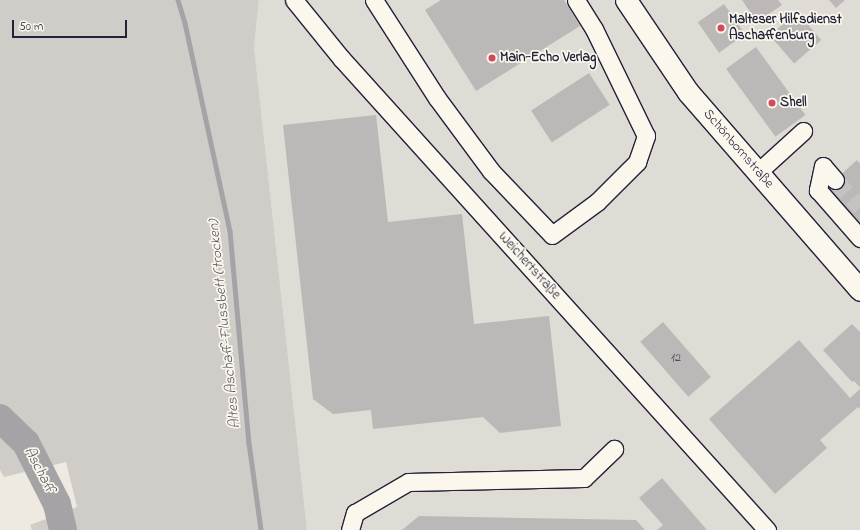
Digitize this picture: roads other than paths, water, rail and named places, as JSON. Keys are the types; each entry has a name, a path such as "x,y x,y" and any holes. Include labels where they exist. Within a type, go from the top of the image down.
{"main road":[{"name":"Schönbornstraße","path":"626,0 688,92 860,290"}],"street":[{"name":"Weichertstraße","path":"294,0 341,58 768,530"},
{"path":"374,0 437,98 491,171 552,235 597,202 637,162 646,136 594,29 576,0"},
{"path":"758,172 803,131"},
{"path":"835,180 823,166 818,190 860,238"},
{"path":"350,530 355,514 408,482 584,478 614,449"}],"waterway":[{"name":"Altes Aschaff-Flussbett (trocken)","path":"178,0 185,23 230,231 249,443 261,530"},
{"name":"Aschaff","path":"0,418 26,443 57,504 63,530"}],"tunnel":[{"path":"835,180 860,207"}],"place":[{"name":"Malteser Hilfsdienst Aschaffenburg","path":"721,28"},
{"name":"Main-Echo Verlag","path":"492,58"},
{"name":"Shell","path":"772,103"}]}
